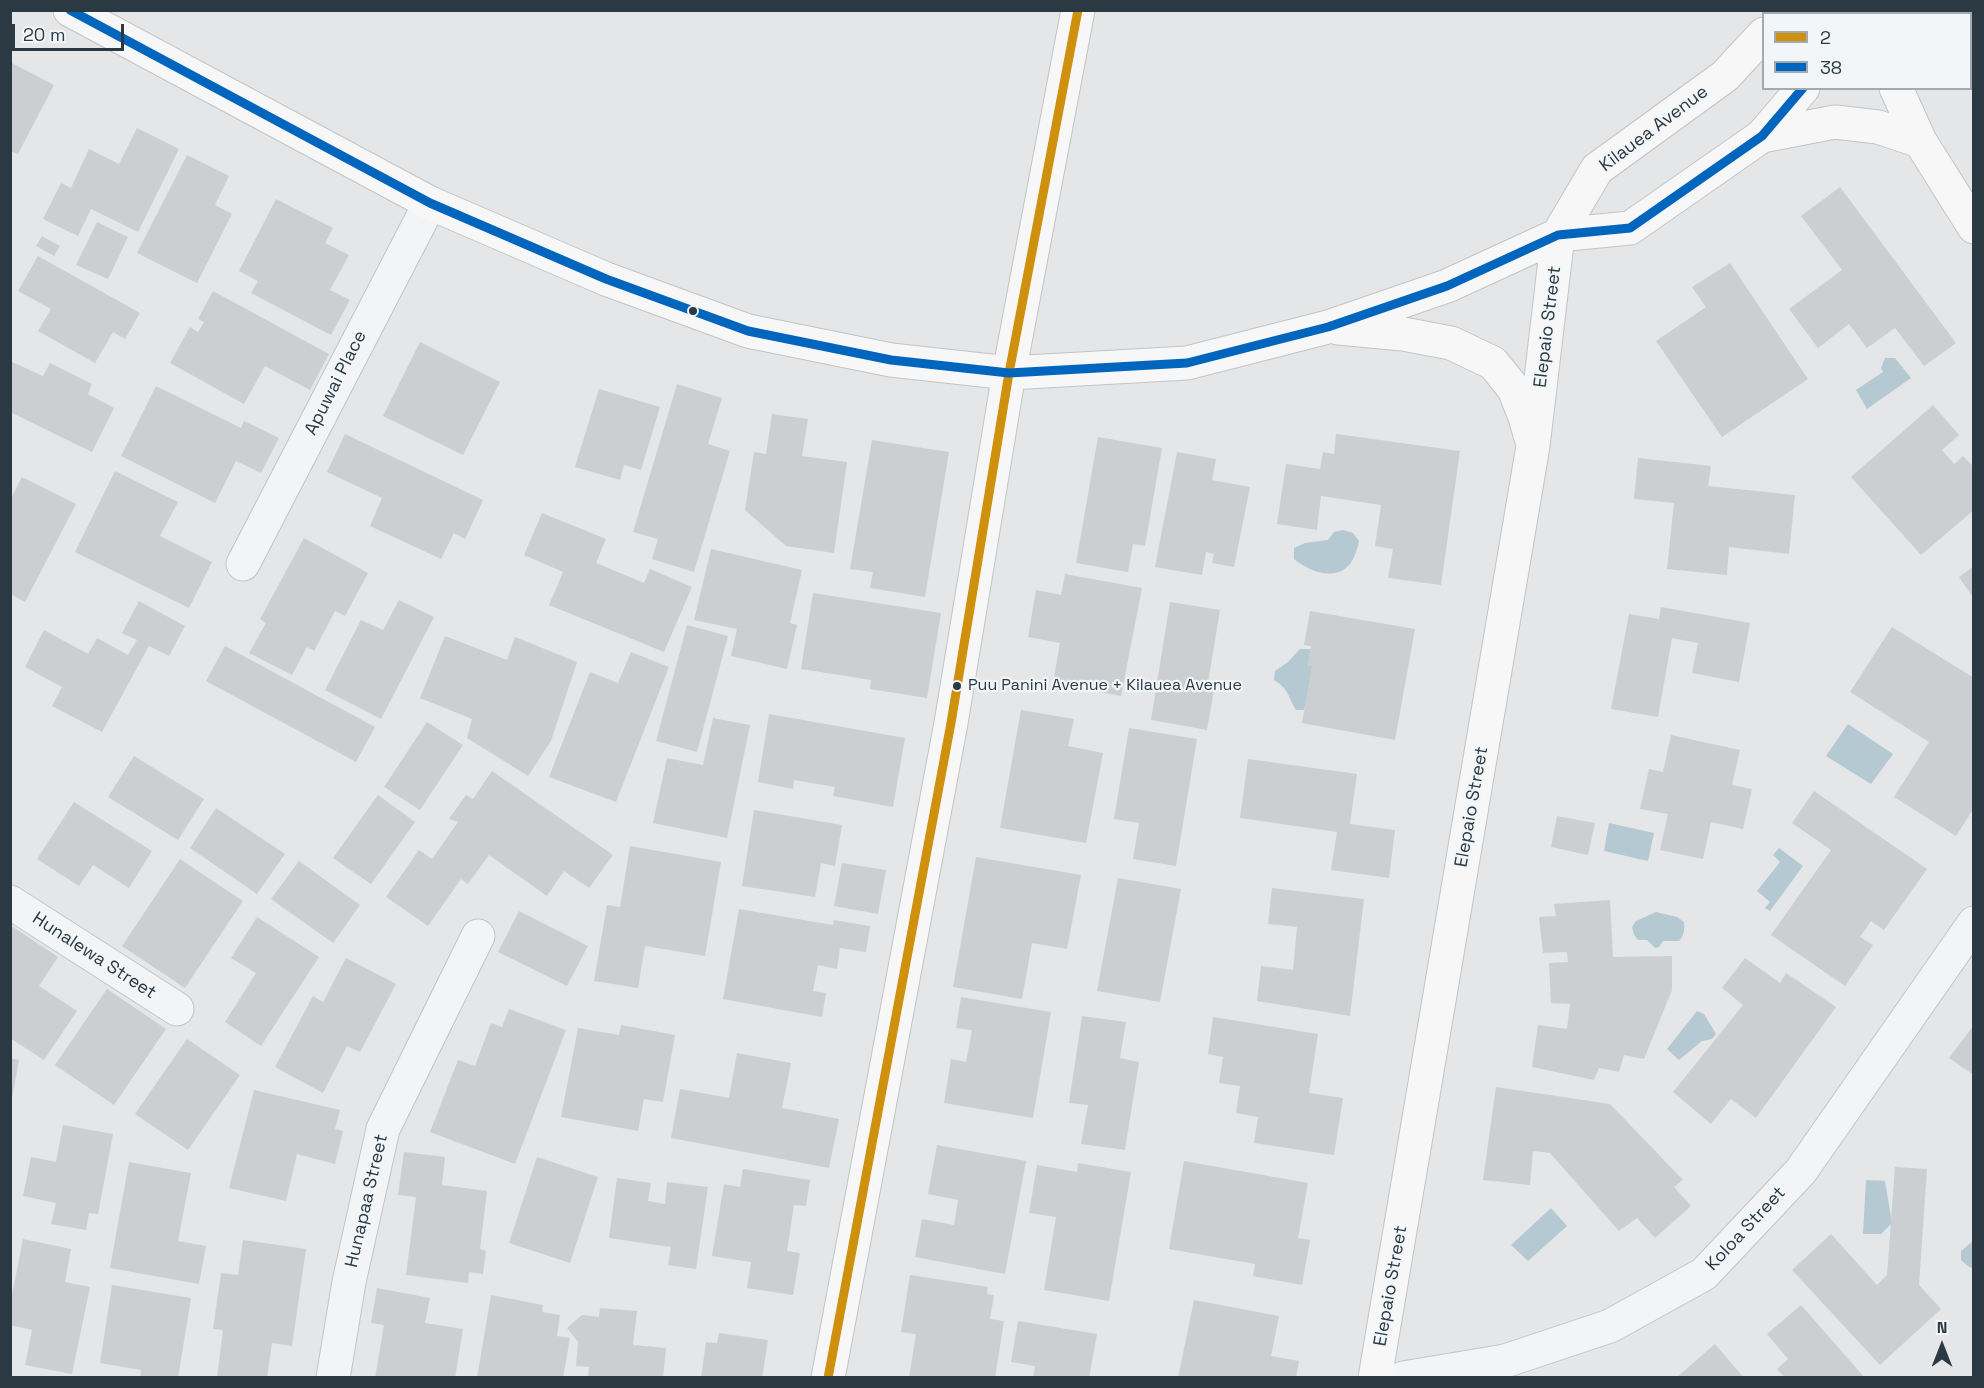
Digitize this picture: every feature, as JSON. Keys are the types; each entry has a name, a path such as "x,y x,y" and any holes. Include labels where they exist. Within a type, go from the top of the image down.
{"street":[{"path":"70,10 430,203 606,279 748,331 891,360 1009,373 1187,363 1328,327 1447,286 1558,235 1630,228 1762,136 1801,90"},
{"path":"828,1377 951,723 1009,373 1078,10"},
{"name":"Kilauea Avenue","path":"1558,235 1597,169 1725,76 1762,36"},
{"path":"1897,90 1920,141 1974,227"},
{"path":"1762,136 1835,122 1878,127 1920,141"},
{"name":"Apuwai Place","path":"243,564 430,203"},
{"name":"Elepaio Street","path":"1375,1377 1533,446 1558,235"},
{"path":"1328,327 1403,334 1451,344 1493,363 1514,389 1533,446"},
{"name":"Hunalewa Street","path":"10,902 177,1009"},
{"name":"Koloa Street","path":"1403,1377 1505,1361 1610,1326 1704,1274 1802,1171 1974,922"},
{"name":"Hunapaa Street","path":"333,1377 349,1282 383,1129 478,936"}],"water":[{"path":"1885,358 1895,358 1911,378 1867,409 1856,390 1883,372 1881,368"},
{"path":"1343,530 1353,533 1359,541 1352,562 1341,571 1327,574 1306,567 1294,559 1294,548 1305,543 1328,540 1334,532"},
{"path":"1300,649 1311,649 1317,661 1304,710 1296,710 1285,690 1274,680 1275,671 1288,662"},
{"path":"1848,724 1893,754 1871,784 1826,756"},
{"path":"1609,823 1654,833 1648,861 1604,851"},
{"path":"1779,848 1803,866 1770,911 1765,908 1770,902 1757,891 1780,862 1773,855"},
{"path":"1656,912 1677,917 1684,922 1684,932 1679,941 1663,941 1659,947 1655,948 1647,940 1638,940 1634,935 1632,927 1636,921"},
{"path":"1697,1011 1704,1014 1716,1034 1712,1039 1702,1041 1679,1060 1667,1049"},
{"path":"1866,1180 1885,1181 1892,1223 1881,1234 1863,1234"},
{"path":"1551,1208 1567,1226 1528,1261 1511,1245"},
{"path":"1973,1241 1973,1268 1961,1260 1961,1251"}],"building":[{"path":"10,62 54,85 18,154 10,151"},
{"path":"137,128 179,149 138,232 91,209 78,236 43,219 61,183 71,188 89,149 119,164"},
{"path":"187,155 229,176 215,205 232,214 197,283 137,253"},
{"path":"1840,187 1956,343 1924,366 1895,328 1867,348 1849,324 1818,348 1789,309 1842,270 1801,216"},
{"path":"276,199 333,228 325,243 349,255 330,290 350,300 331,335 251,293 258,281 239,271"},
{"path":"97,222 128,237 108,279 76,265"},
{"path":"42,236 60,246 54,256 36,246"},
{"path":"38,256 140,313 125,339 113,332 95,363 38,331 51,309 18,291"},
{"path":"1730,263 1808,379 1722,437 1656,341 1706,307 1692,287"},
{"path":"213,291 329,354 310,390 265,366 244,404 170,363 190,327 198,332 204,322 198,319"},
{"path":"420,342 500,382 463,455 383,416"},
{"path":"10,361 43,376 50,363 92,384 88,394 114,408 92,452 10,412"},
{"path":"677,384 722,398 708,444 730,451 694,572 652,559 658,539 633,532"},
{"path":"156,386 241,428 244,421 279,438 261,473 236,461 215,503 121,456"},
{"path":"599,389 660,407 641,470 624,465 620,480 575,467"},
{"path":"1933,405 1959,435 1942,450 1954,464 1963,456 1974,467 1974,510 1921,555 1851,477"},
{"path":"772,414 808,419 802,456 847,462 834,553 786,546 745,510 754,452 766,454"},
{"path":"345,434 483,500 465,539 454,533 441,559 370,526 382,498 327,472"},
{"path":"1336,434 1460,451 1441,585 1388,578 1393,549 1375,546 1381,505 1321,496 1317,530 1277,524 1286,464 1320,469 1323,452 1334,454"},
{"path":"1098,437 1162,448 1145,546 1133,544 1128,572 1076,563"},
{"path":"872,440 949,452 925,597 870,588 873,572 850,569"},
{"path":"1177,452 1216,459 1212,480 1250,487 1234,567 1212,563 1214,554 1206,552 1202,575 1155,567"},
{"path":"1638,458 1711,466 1708,486 1795,495 1789,554 1729,547 1727,575 1667,569 1674,503 1634,499"},
{"path":"115,471 178,502 160,536 212,562 189,608 75,552"},
{"path":"22,477 76,504 25,602 10,594 10,500"},
{"path":"542,513 606,539 596,563 644,583 650,569 692,587 664,652 549,605 563,572 524,555"},
{"path":"304,538 368,573 345,616 335,611 314,651 307,647 292,675 249,653 266,623 260,619"},
{"path":"711,549 802,570 790,623 797,625 787,669 731,656 737,629 694,620"},
{"path":"1974,566 1974,599 1959,577"},
{"path":"1065,574 1142,588 1121,696 1053,683 1060,643 1028,637 1036,590 1061,595"},
{"path":"813,593 941,613 927,698 870,689 871,680 801,669"},
{"path":"399,600 434,617 381,719 325,690 361,620 383,630"},
{"path":"139,601 185,626 169,656 149,646 102,732 52,706 62,687 25,667 44,630 88,654 97,638 128,655 137,640 122,633"},
{"path":"1170,602 1220,610 1208,683 1215,684 1207,730 1151,720"},
{"path":"1661,607 1750,623 1739,682 1692,673 1698,643 1672,638 1658,717 1611,709 1629,614 1659,619"},
{"path":"1310,611 1415,629 1395,740 1302,723 1312,666 1307,666 1311,646 1304,645"},
{"path":"687,625 728,636 697,752 656,741"},
{"path":"1892,627 1974,678 1974,808 1956,836 1894,797 1929,742 1850,692"},
{"path":"445,636 507,660 515,637 577,662 551,741 528,776 467,738 472,719 420,698"},
{"path":"225,646 375,727 356,762 206,681"},
{"path":"631,652 669,667 616,802 549,777 590,672 618,683"},
{"path":"1021,710 1074,719 1068,746 1103,753 1086,843 1000,828"},
{"path":"769,714 905,738 893,807 833,796 835,787 794,780 793,789 758,782"},
{"path":"713,718 750,725 727,838 653,823 667,758 703,765"},
{"path":"427,722 463,745 420,810 384,787"},
{"path":"1129,728 1197,739 1176,866 1133,859 1139,823 1114,819"},
{"path":"1671,735 1740,750 1732,785 1752,789 1743,829 1711,822 1703,859 1660,850 1668,814 1640,809 1649,769 1663,772"},
{"path":"134,756 204,799 178,840 108,797"},
{"path":"1248,759 1357,774 1350,824 1395,830 1389,878 1331,870 1337,832 1240,818"},
{"path":"492,771 613,855 589,888 564,871 547,896 489,855 468,884 461,879 428,926 386,897 419,850 432,859 458,822 449,819 466,795 473,799"},
{"path":"1814,791 1927,869 1884,930 1871,921 1860,937 1873,945 1845,986 1771,935 1831,850 1792,823"},
{"path":"378,795 415,822 371,884 333,858"},
{"path":"74,802 152,851 129,888 93,865 79,886 37,859"},
{"path":"216,808 285,854 257,894 190,848"},
{"path":"754,810 842,825 835,866 821,863 815,897 742,886"},
{"path":"1557,816 1595,823 1588,855 1551,847"},
{"path":"630,846 721,862 705,956 645,946 638,988 594,981 607,905 620,907"},
{"path":"976,857 1081,875 1067,949 1032,943 1022,999 953,987"},
{"path":"180,859 243,901 185,988 122,946"},
{"path":"299,861 360,905 333,943 271,899"},
{"path":"842,863 886,870 878,914 834,906"},
{"path":"1118,878 1181,889 1160,1002 1097,991"},
{"path":"1272,888 1364,899 1350,1016 1257,1001 1261,966 1293,970 1297,927 1268,924"},
{"path":"1610,900 1613,957 1672,956 1672,990 1644,1059 1624,1055 1619,1072 1599,1068 1594,1080 1532,1067 1538,1025 1567,1029 1570,1004 1551,1003 1549,963 1568,962 1567,952 1543,953 1539,917 1556,916 1554,904"},
{"path":"739,909 833,925 834,920 870,926 866,952 840,948 837,969 818,965 813,991 826,993 822,1017 723,999"},
{"path":"519,911 588,946 567,986 498,952"},
{"path":"257,917 319,957 261,1046 225,1022 256,973 231,958"},
{"path":"10,925 58,957 39,986 77,1011 44,1060 10,1038"},
{"path":"346,958 396,984 360,1052 347,1046 323,1093 275,1067 313,996 323,1002"},
{"path":"1745,958 1780,983 1786,973 1836,1007 1756,1118 1731,1099 1711,1124 1673,1092 1743,1005 1722,988"},
{"path":"107,989 166,1029 114,1105 55,1065"},
{"path":"961,997 1051,1012 1033,1118 944,1103 951,1059 966,1062 972,1030 956,1028"},
{"path":"509,1009 566,1030 515,1164 430,1132 458,1060 475,1066 491,1023 502,1027"},
{"path":"1082,1016 1126,1022 1120,1058 1139,1062 1125,1150 1081,1144 1088,1105 1069,1103"},
{"path":"1213,1017 1318,1034 1309,1093 1343,1098 1334,1155 1254,1143 1258,1117 1236,1113 1240,1086 1219,1083 1223,1057 1208,1054"},
{"path":"621,1025 675,1035 663,1102 644,1099 638,1131 561,1117 578,1028 619,1035"},
{"path":"1974,1025 1974,1075 1949,1058"},
{"path":"187,1039 240,1075 188,1150 135,1114"},
{"path":"737,1053 791,1063 782,1108 839,1119 829,1168 671,1138 680,1089 729,1098"},
{"path":"10,1058 19,1060 12,1098 10,1098"},
{"path":"1496,1087 1610,1104 1683,1180 1674,1187 1691,1206 1655,1238 1637,1218 1619,1231 1550,1153 1533,1151 1530,1185 1483,1180"},
{"path":"254,1090 340,1110 335,1129 343,1131 335,1164 297,1154 286,1201 229,1188"},
{"path":"63,1125 113,1134 98,1214 89,1213 86,1230 51,1224 56,1203 23,1196 31,1157 56,1162"},
{"path":"937,1145 1026,1161 1005,1274 915,1257 922,1219 954,1225 958,1200 928,1194"},
{"path":"404,1152 445,1157 442,1185 487,1191 480,1249 486,1251 483,1274 469,1272 468,1283 406,1275 416,1197 398,1195"},
{"path":"537,1157 598,1177 570,1263 509,1243"},
{"path":"1184,1161 1308,1183 1298,1238 1310,1240 1302,1285 1253,1276 1255,1264 1169,1249"},
{"path":"129,1162 191,1173 178,1241 206,1246 199,1284 110,1268"},
{"path":"1078,1163 1131,1172 1109,1301 1044,1290 1056,1217 1029,1213 1037,1165 1077,1172"},
{"path":"1895,1167 1927,1169 1919,1285 1941,1309 1880,1365 1792,1270 1831,1234 1877,1285 1887,1275"},
{"path":"743,1169 810,1180 806,1206 794,1205 787,1251 800,1253 793,1295 747,1288 751,1262 712,1256 724,1184 740,1187"},
{"path":"617,1178 651,1183 648,1201 665,1204 667,1182 708,1187 696,1269 668,1265 671,1247 609,1238"},
{"path":"23,1239 71,1249 65,1282 90,1287 72,1374 25,1365 32,1330 10,1325 10,1305"},
{"path":"243,1240 306,1249 292,1346 272,1343 267,1378 217,1378 223,1330 213,1329 221,1273 238,1275"},
{"path":"910,1275 988,1287 987,1294 994,1295 990,1319 1004,1321 995,1378 909,1378 916,1334 901,1332"},
{"path":"112,1285 191,1298 178,1378 140,1378 141,1370 100,1363"},
{"path":"377,1288 430,1298 425,1323 463,1329 455,1378 375,1378 384,1325 371,1323"},
{"path":"491,1295 543,1305 542,1312 560,1315 557,1336 570,1338 563,1378 477,1378"},
{"path":"1194,1300 1279,1316 1271,1356 1299,1361 1296,1378 1178,1378"},
{"path":"1801,1305 1865,1378 1785,1378 1777,1369 1788,1359 1767,1334"},
{"path":"600,1308 637,1311 633,1345 666,1348 663,1378 588,1378 589,1367 576,1366 578,1342 567,1328 582,1315 599,1317"},
{"path":"1018,1321 1097,1334 1089,1378 1033,1378 1035,1366 1011,1362"},
{"path":"719,1333 768,1340 762,1378 701,1378 706,1342 717,1343"},
{"path":"1715,1344 1744,1378 1676,1378"}],"transit line":[{"name":"38","path":"70,10 430,203 606,279 748,331 891,360 1009,373 1187,363 1328,327 1447,286 1558,235 1630,228 1762,136 1801,90"},
{"name":"2","path":"828,1378 951,723 1009,373 1078,10"}],"place":[{"name":"Puu Panini Avenue + Kilauea Avenue","path":"957,686"}]}
